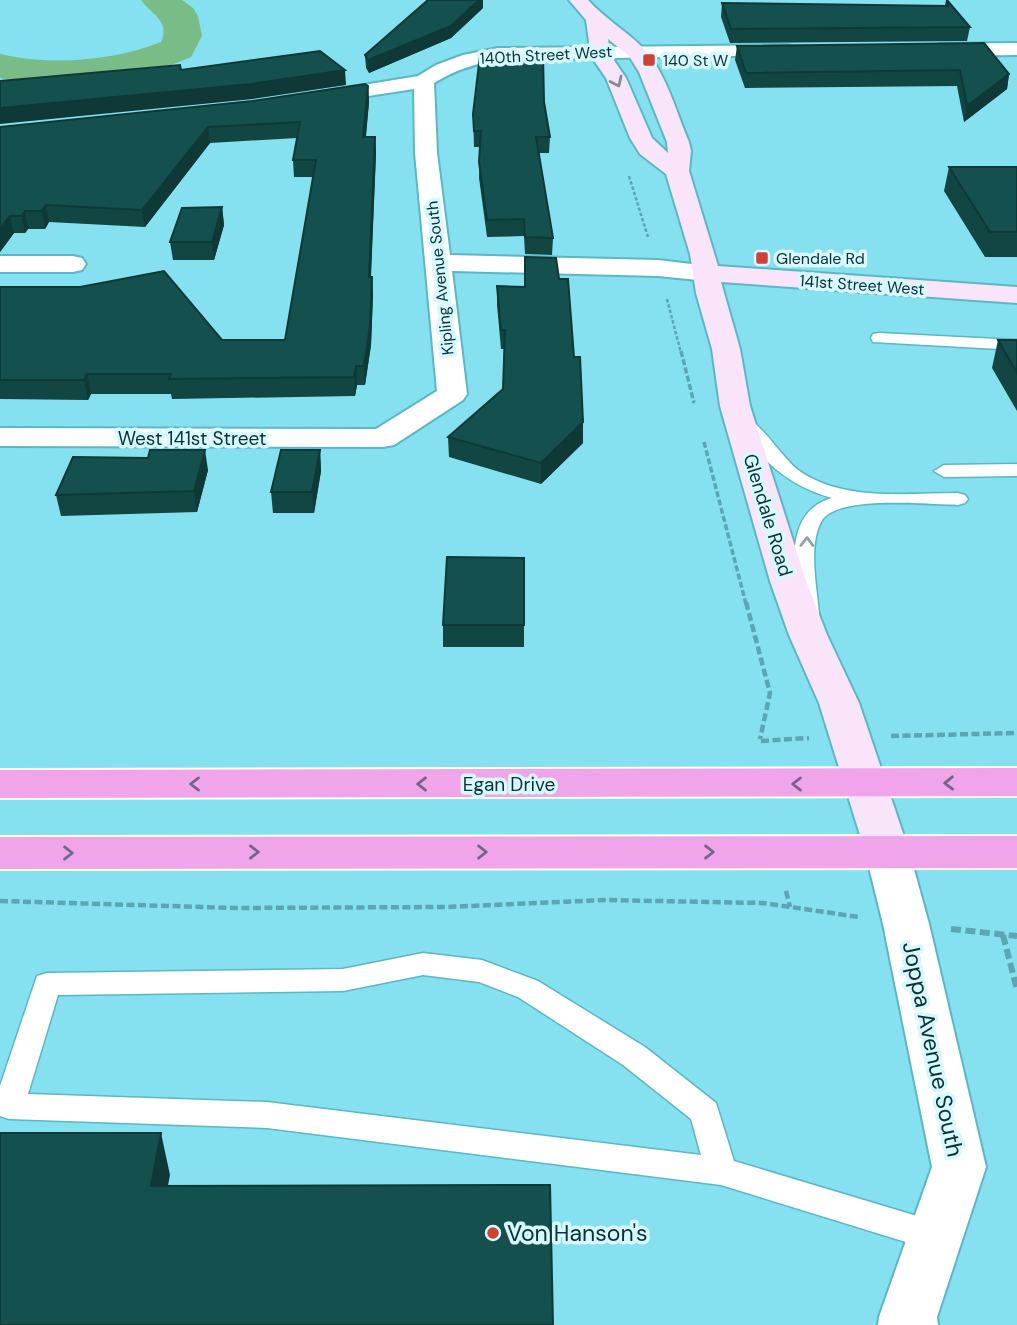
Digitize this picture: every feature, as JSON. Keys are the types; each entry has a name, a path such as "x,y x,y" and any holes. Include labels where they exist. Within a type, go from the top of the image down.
{"highway":[{"name":"Egan Drive","path":"0,785 1017,782"},
{"path":"0,853 1017,852"}],"main road":[{"name":"Glendale Road","path":"578,0 595,19 636,52 661,98 678,142 680,151 677,171 700,240 709,293 726,349 735,406 788,581 808,635 839,703 887,851"},
{"path":"595,19 601,52 616,78 648,149 677,171"},
{"name":"141st Street West","path":"707,273 1017,295"}],"street":[{"path":"922,50 1017,49"},
{"name":"140th Street West","path":"293,102 424,81 443,69 489,56 601,52 800,51"},
{"name":"Kipling Avenue South","path":"383,438 452,394 440,263 426,153 424,81"},
{"path":"440,263 658,268 707,273"},
{"path":"0,264 74,264"},
{"name":"West 141st Street","path":"0,437 383,438"},
{"name":"Joppa Avenue South","path":"887,851 906,924 959,1167 908,1325"}],"lane":[{"path":"879,338 1017,345"},
{"path":"735,406 742,421 771,456 801,482 828,492 858,498 958,499"},
{"path":"944,471 1017,470"},
{"path":"808,635 806,533 810,519 820,509 858,498"},
{"path":"721,1171 705,1112 634,1056 528,989 482,971 423,964 343,980 47,984 9,1105 267,1115 721,1171 935,1236"}],"path":[{"path":"627,171 658,268 696,411"},
{"path":"702,436 770,693 760,739"},
{"path":"948,733 1017,733"},
{"path":"0,901 236,908 447,907 604,900 763,903 906,924 1017,936"},
{"path":"1003,935 1017,990"}],"building":[{"path":"428,0 479,0 451,26 368,60 365,55"},
{"path":"947,0 970,27 731,29 722,3 948,6"},
{"path":"984,43 1009,74 967,106 960,70 746,73 737,46"},
{"path":"320,51 345,70 251,84 0,108 0,81 180,65 181,70"},
{"path":"480,55 543,55 544,102 550,137 536,137 553,238 525,237 524,219 487,220 479,162 481,131 474,131 473,114"},
{"path":"365,84 368,86 363,137 375,137 369,277 372,277 370,326 364,366 356,366 354,377 169,379 171,374 87,374 84,380 0,380 0,287 80,287 164,271 222,340 285,340 316,160 293,160 300,122 208,127 142,210 46,205 42,211 25,211 22,216 10,216 0,229 0,127 252,101"},
{"path":"949,167 1017,167 1017,232 990,232"},
{"path":"222,207 212,242 170,242 182,208"},
{"path":"525,257 556,258 559,279 568,279 574,357 580,357 583,422 541,463 448,437 503,389 505,330 501,330 497,286 525,287"},
{"path":"998,340 1017,340 1017,373"},
{"path":"150,450 205,450 194,491 56,495 73,457 148,458"},
{"path":"281,450 320,450 312,492 271,492"},
{"path":"447,557 524,558 524,625 443,625"},
{"path":"0,1133 161,1133 151,1186 550,1185 553,1325 0,1325"}],"waterway":[{"path":"0,66 52,72 94,69 146,61 177,49 183,36 180,16 159,0"}],"place":[{"name":"140 St W","path":"649,60"},
{"name":"Glendale Rd","path":"762,258"},
{"name":"Von Hanson's","path":"493,1233"}]}
